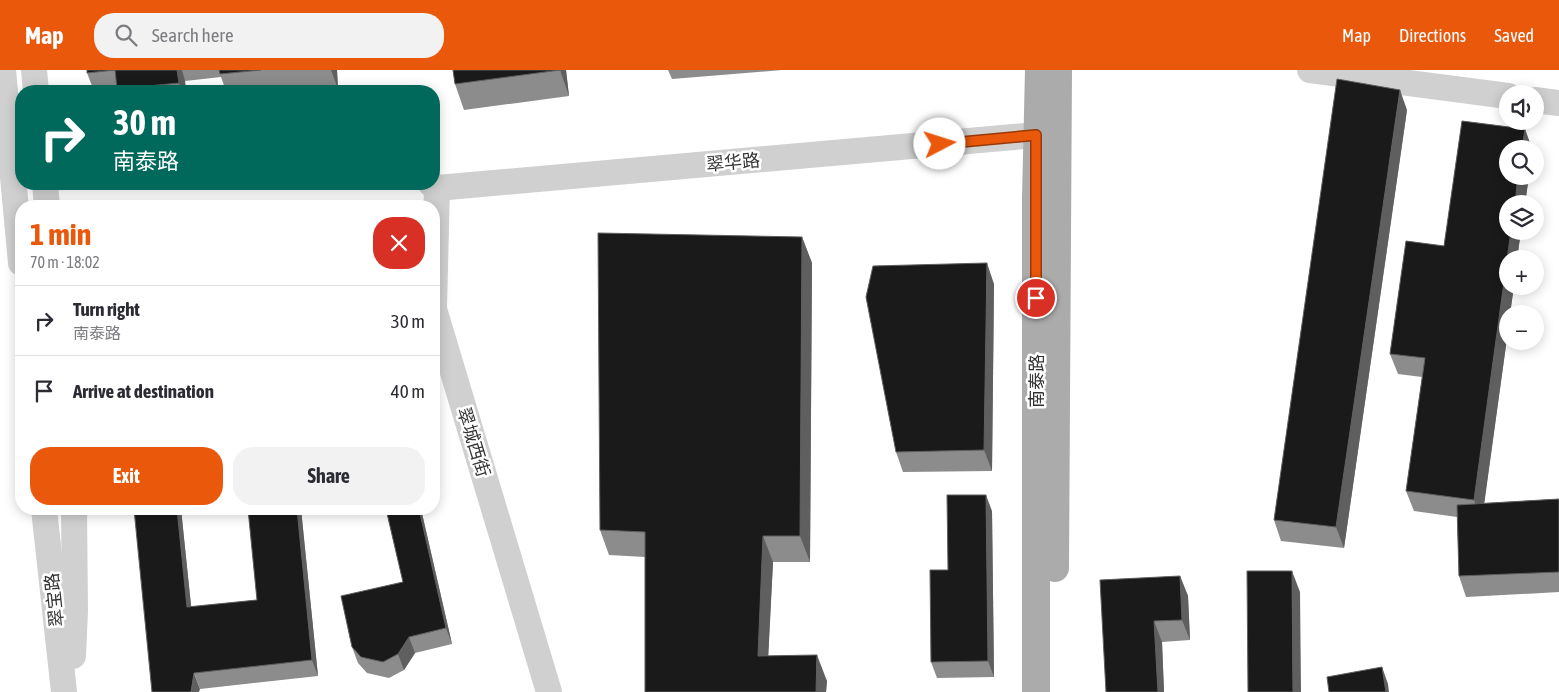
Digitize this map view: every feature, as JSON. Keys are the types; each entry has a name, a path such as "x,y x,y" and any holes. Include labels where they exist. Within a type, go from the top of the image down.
{"main road":[{"name":"南泰路","path":"1036,692 1036,135 1039,70"},
{"name":"南泰路","path":"1055,692 1058,70"}],"street":[{"path":"4,70 15,155"},
{"path":"34,70 35,85"},
{"path":"1310,70 1499,95"},
{"path":"1544,101 1559,103"},
{"name":"翠华路","path":"440,185 1036,135"},
{"name":"翠城西街","path":"440,329 550,692"},
{"name":"翠宝路","path":"45,515 64,692"},
{"name":"翠宝路","path":"70,692 75,611 74,515"}],"building":[{"path":"87,70 115,70 87,73"},
{"path":"115,70 177,70 179,83 158,85 117,85"},
{"path":"219,70 261,70 220,74"},
{"path":"453,70 560,70 455,84"},
{"path":"1337,79 1400,90 1336,527 1274,520"},
{"path":"1462,121 1499,126 1499,130 1525,130 1523,140 1499,140 1499,185 1517,185 1516,195 1499,195 1499,240 1510,240 1508,250 1499,250 1499,295 1502,295 1501,305 1499,305 1499,318 1474,500 1406,491 1425,358 1390,354 1406,241 1444,246"},
{"path":"598,233 802,237 800,536 763,536 758,656 817,655 816,692 645,692 645,532 600,530"},
{"path":"987,263 984,450 896,452 866,297 873,266"},
{"path":"947,495 986,495 988,661 931,662 930,570 948,570"},
{"path":"1559,499 1559,572 1459,576 1457,505"},
{"path":"135,515 178,515 187,607 257,600 249,515 298,515 312,660 194,673 191,692 152,692"},
{"path":"387,515 420,515 446,628 409,637 398,654 383,662 361,657 352,647 341,596 403,582"},
{"path":"1247,571 1292,571 1293,692 1248,692"},
{"path":"1180,576 1182,620 1154,621 1158,692 1106,692 1100,580"},
{"path":"1382,667 1386,692 1329,692 1327,677"}],"route":[{"path":"940,144 1036,135 1036,298"}]}
